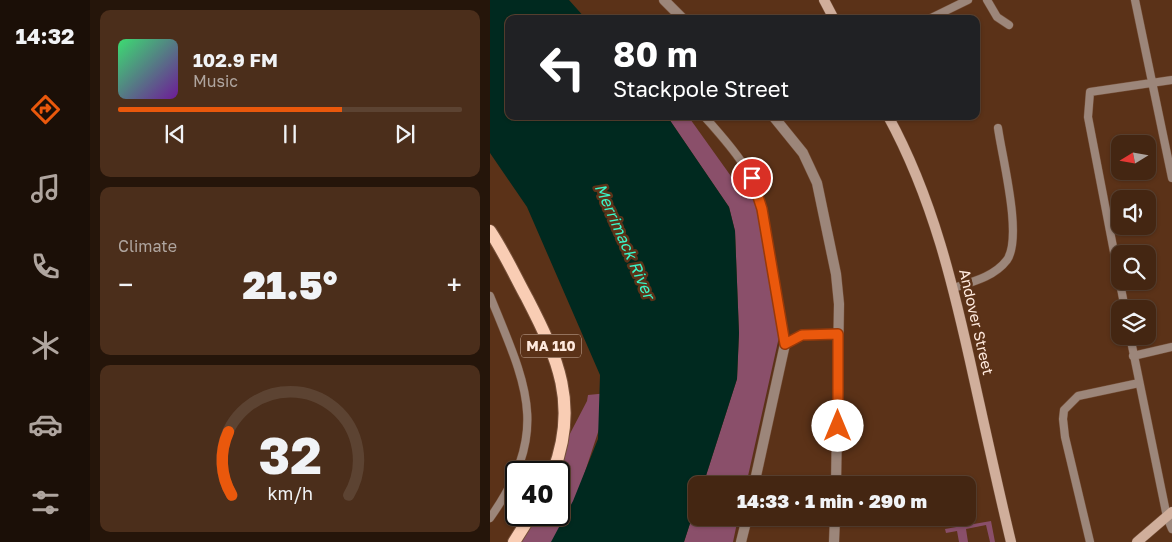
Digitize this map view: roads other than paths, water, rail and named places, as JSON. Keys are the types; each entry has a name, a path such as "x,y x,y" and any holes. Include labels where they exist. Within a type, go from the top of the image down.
{"main road":[{"path":"824,0 832,15"},
{"name":"Andover Street","path":"890,120 922,188 953,288 1011,542"},
{"name":"MA 110","path":"490,231 547,338 562,378 565,423 561,449 557,461"},
{"path":"1137,542 1169,515"},
{"path":"514,542 524,526"}],"street":[{"path":"664,0 679,15"},
{"path":"937,15 968,0"},
{"path":"988,0 997,17 1009,25"},
{"path":"1135,0 1172,178"},
{"path":"1123,300 1088,117 1090,92 1172,80"},
{"path":"707,120 747,168 757,190 762,209 785,344 756,476"},
{"path":"775,120 803,152 818,183 836,274 839,304 836,476"},
{"path":"953,288 989,275 1000,268 1011,254 1013,232 998,128"},
{"path":"490,296 523,382 529,419 516,472 490,518"},
{"path":"785,344 802,335 838,334"},
{"path":"1131,345 1138,383 1172,528"},
{"path":"1133,356 1172,347"},
{"path":"1090,542 1065,437 1064,410 1078,396 1138,383"},
{"path":"741,542 744,526"},
{"path":"834,542 835,526"}],"water":[{"name":"Merrimack River","path":"490,0 569,0 582,15 505,15 505,120 670,120 729,207 735,231 739,333 737,379 706,476 688,476 689,526 684,542 551,542 560,526 570,526 570,507 598,439 600,375 527,207 490,153"}]}
